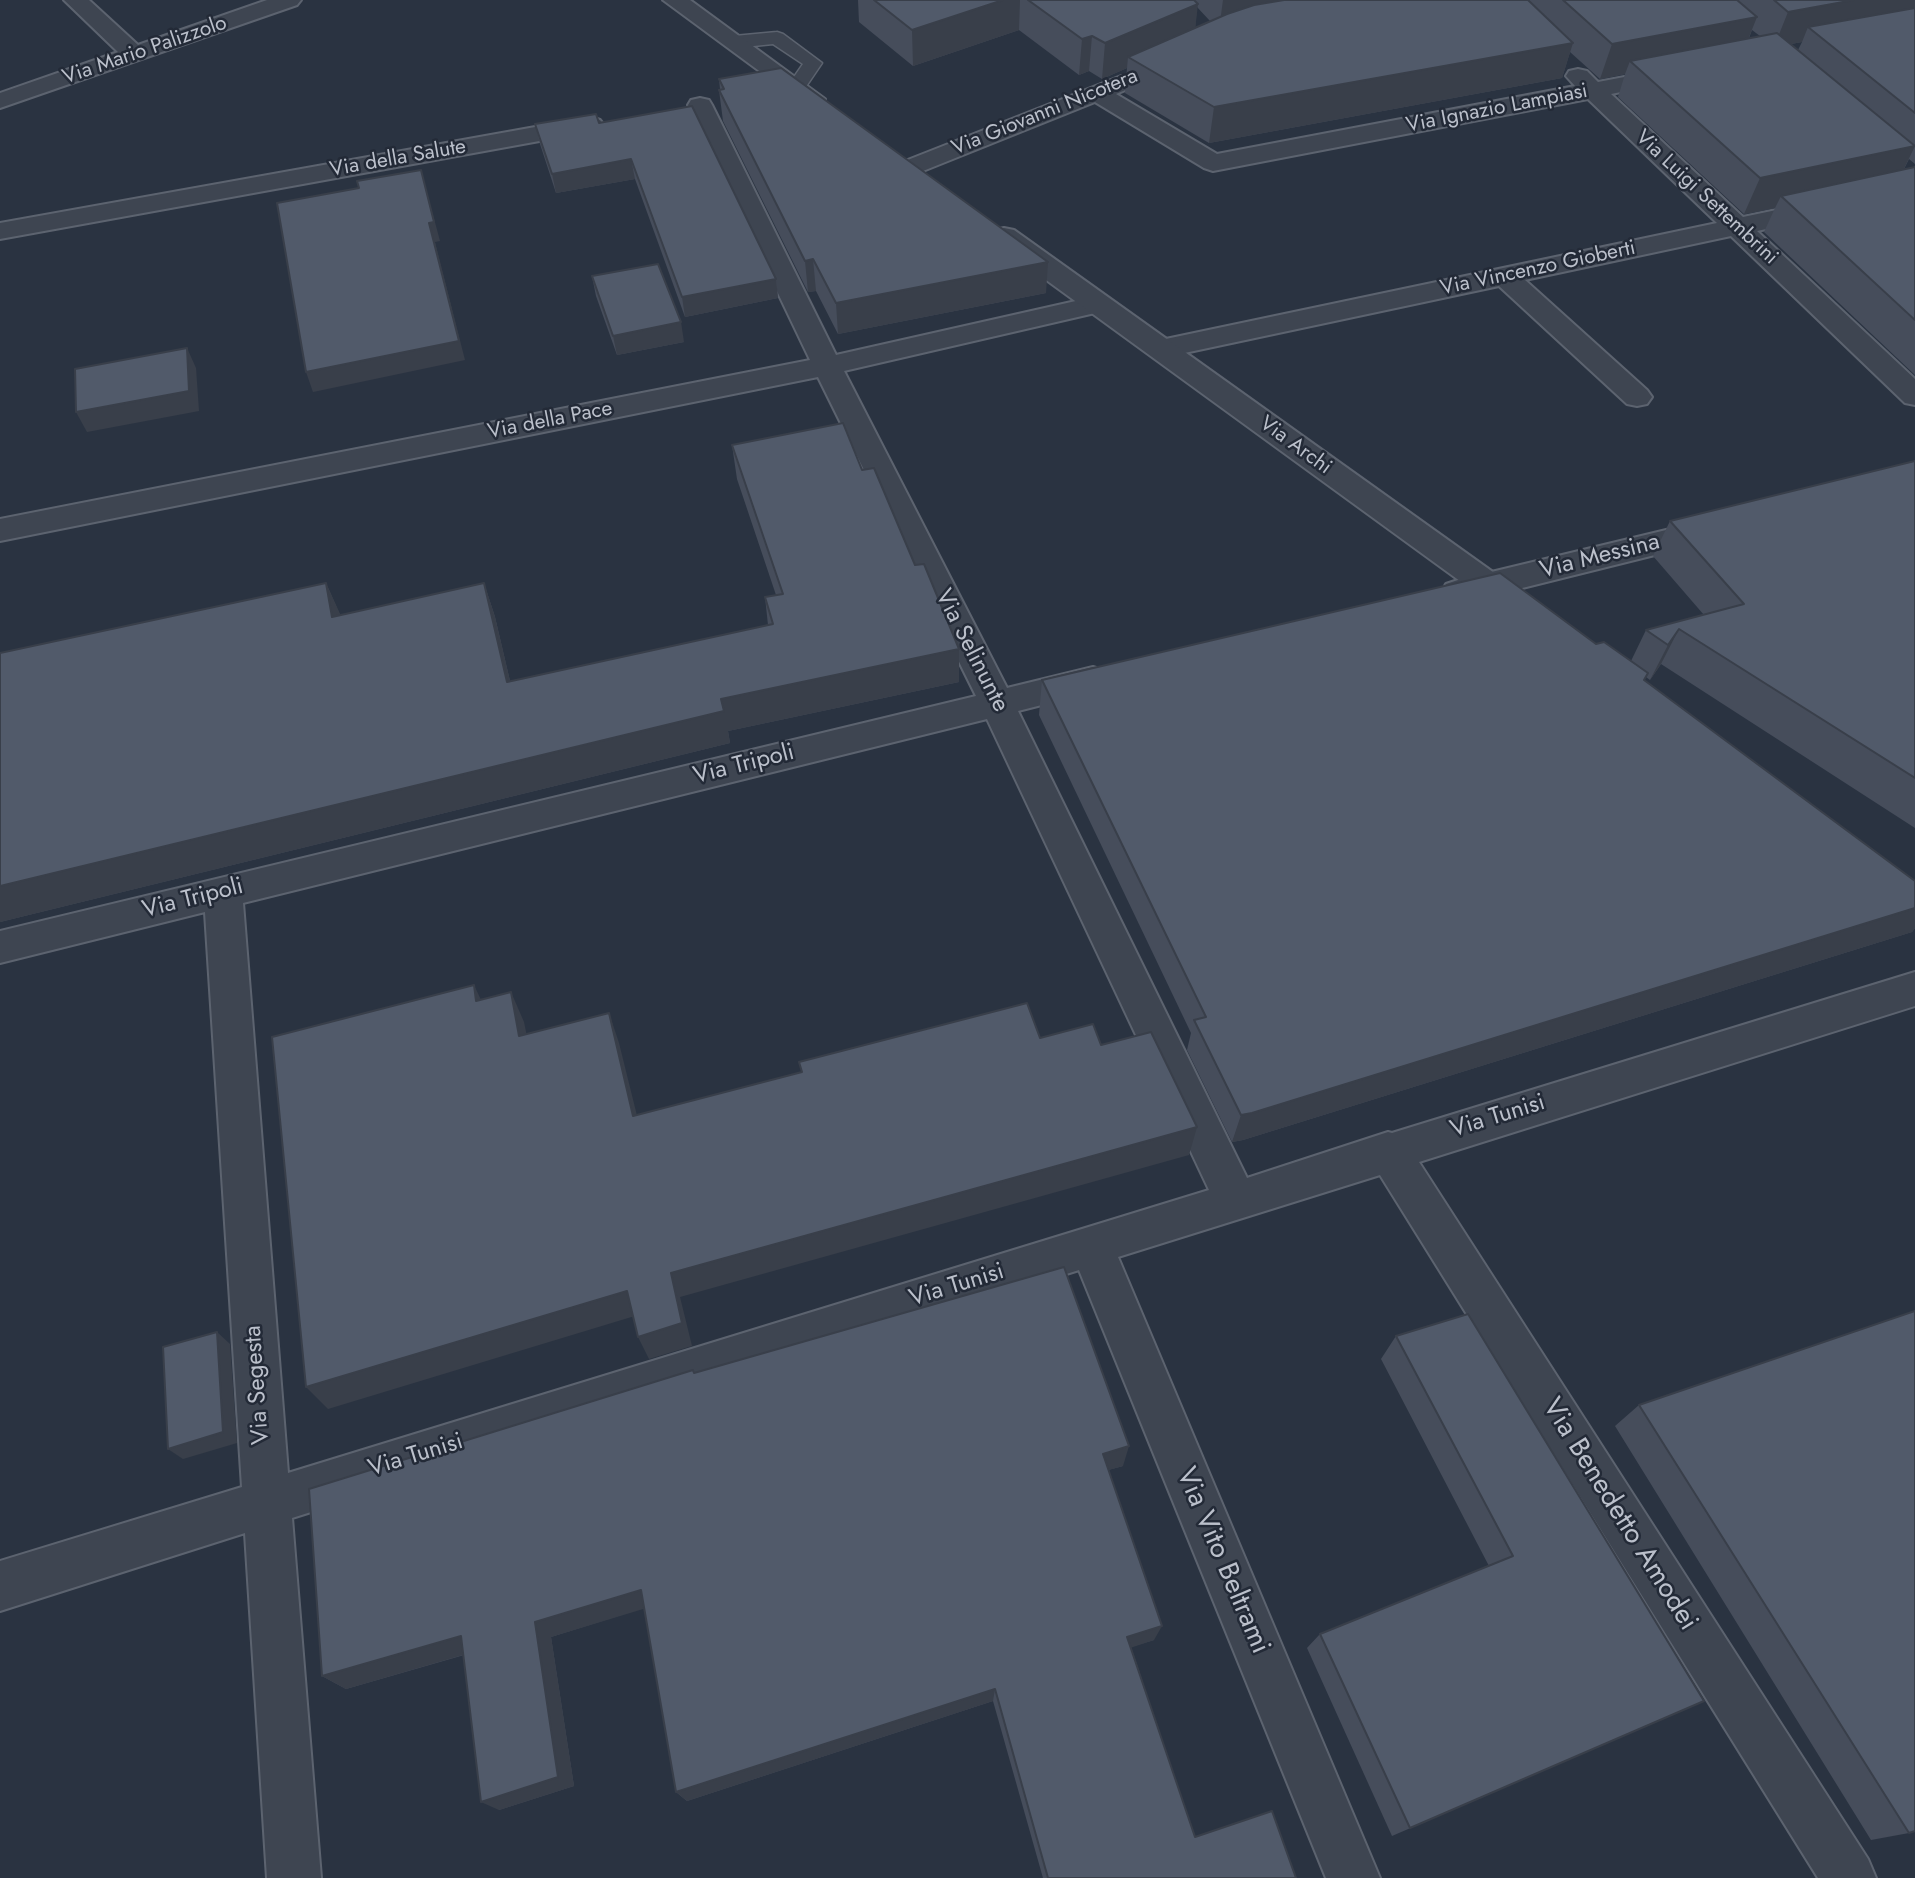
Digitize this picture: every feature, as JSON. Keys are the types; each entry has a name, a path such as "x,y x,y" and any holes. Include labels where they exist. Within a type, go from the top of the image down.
{"street":[{"path":"76,0 134,54"},
{"name":"Via Mario Palizzolo","path":"0,101 289,0"},
{"path":"676,0 830,111"},
{"name":"Via Luigi Settembrini","path":"1564,63 1915,396"},
{"name":"Via Ignazio Lampiasi","path":"1097,93 1213,163 1700,70"},
{"name":"Via Giovanni Nicotera","path":"887,152 920,176 1143,73"},
{"path":"769,92 796,87"},
{"name":"Via Selinunte","path":"700,105 827,366 997,703 1235,1199"},
{"name":"Via della Salute","path":"0,231 618,120"},
{"name":"Via Vincenzo Gioberti","path":"1161,349 1736,227 1912,180"},
{"name":"Via Archi","path":"987,224 1545,625"},
{"path":"1504,276 1637,397"},
{"name":"Via della Pace","path":"0,530 827,366 1098,304"},
{"name":"Via Messina","path":"1489,585 1742,522"},
{"path":"1422,601 1489,585"},
{"name":"Via Tripoli","path":"0,947 1130,671"},
{"name":"Via Segesta","path":"223,892 294,1878"},
{"name":"Via Tunisi","path":"0,1586 1388,1151 1915,989"},
{"name":"Via Benedetto Amodei","path":"1388,1151 1849,1878"},
{"name":"Via Vito Beltrami","path":"1091,1245 1353,1878"}],"building":[{"path":"874,0 1003,0 912,30"},
{"path":"1028,0 1194,0 1198,4 1105,43 1092,36 1082,39"},
{"path":"1284,0 1528,0 1573,43 1214,107 1128,57 1227,14 1254,5"},
{"path":"1563,0 1737,0 1757,17 1612,44"},
{"path":"1774,0 1854,0 1788,12"},
{"path":"1915,8 1915,113 1808,27"},
{"path":"1777,33 1915,146 1760,178 1630,61"},
{"path":"781,68 1048,262 836,303 813,259 805,261 719,90 724,89 719,79"},
{"path":"692,106 776,279 682,297 631,159 552,174 535,124 596,114 599,123"},
{"path":"1915,167 1915,320 1781,196"},
{"path":"421,170 434,222 429,223 459,341 306,372 277,203 359,188 357,181"},
{"path":"658,264 681,322 613,336 592,276"},
{"path":"187,348 189,391 76,412 75,369"},
{"path":"843,423 862,470 874,468 915,565 924,564 959,649 721,699 724,711 0,886 0,653 326,583 332,617 484,583 507,682 773,624 765,597 783,594 732,445"},
{"path":"1915,461 1915,778 1679,629 1668,645 1646,630 1744,604 1670,521"},
{"path":"1500,573 1596,644 1604,642 1648,673 1644,680 1915,881 1915,908 1241,1115 1194,1020 1206,1017 1042,680"},
{"path":"474,985 476,1001 511,992 519,1036 609,1013 633,1116 802,1072 799,1062 1027,1003 1040,1038 1093,1024 1101,1045 1151,1032 1197,1127 671,1273 682,1323 638,1337 627,1291 306,1387 272,1037"},
{"path":"1064,1267 1129,1446 1103,1454 1162,1626 1127,1637 1195,1837 1272,1811 1296,1878 1048,1878 995,1689 676,1792 641,1590 535,1622 558,1777 481,1802 461,1636 322,1676 309,1489 693,1370 694,1373"},
{"path":"1915,1311 1915,1831 1909,1833 1639,1405"},
{"path":"1468,1314 1704,1701 1410,1828 1320,1634 1513,1556 1396,1336"},
{"path":"217,1332 223,1432 168,1449 163,1347"}]}
